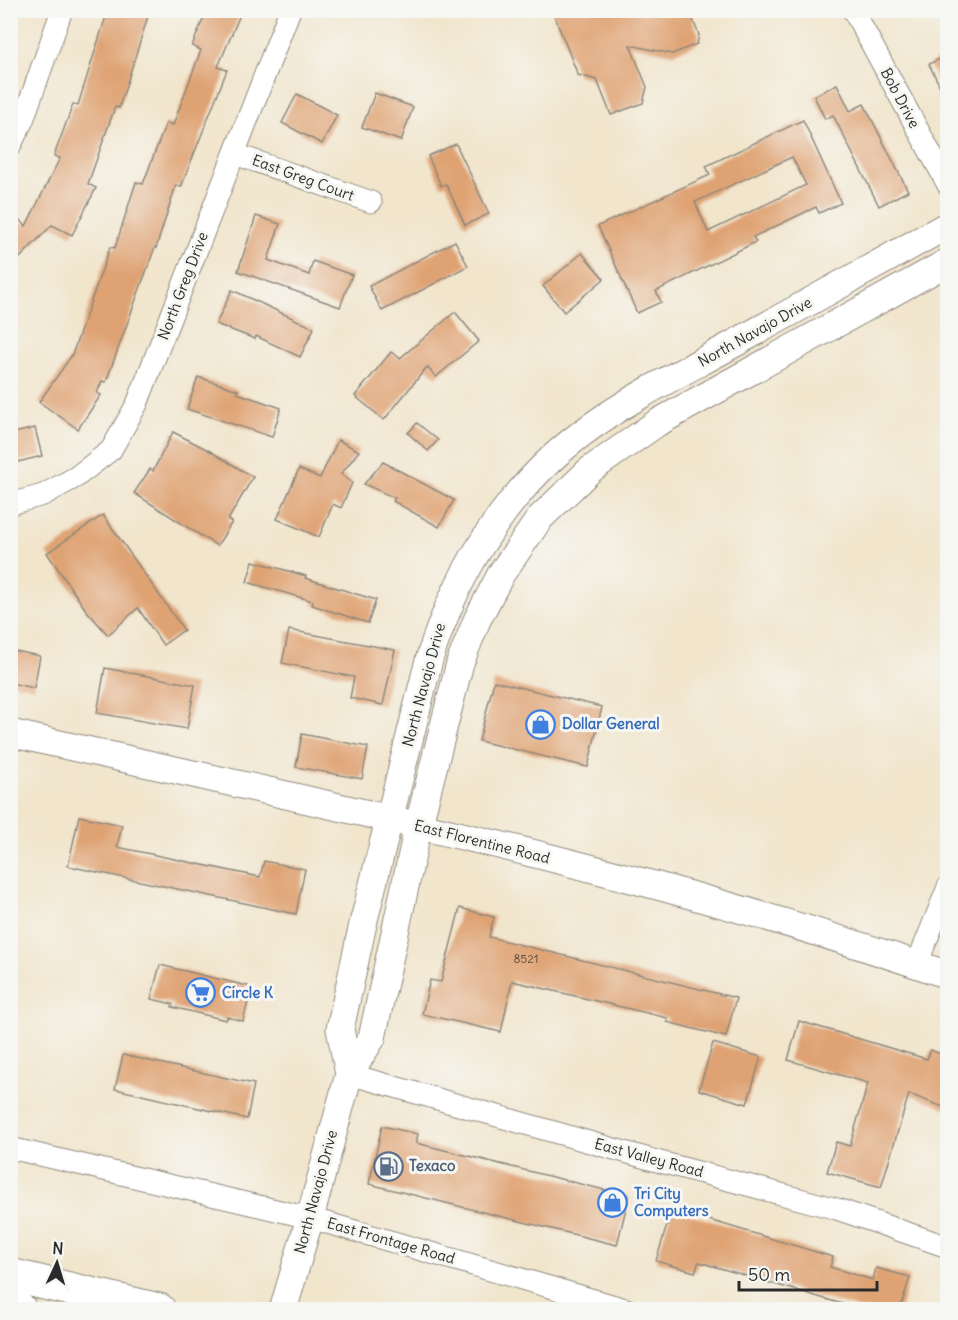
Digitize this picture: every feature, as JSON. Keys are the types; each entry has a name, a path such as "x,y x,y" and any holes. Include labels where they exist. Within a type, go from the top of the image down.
{"main road":[{"path":"10,1275 159,1310"},
{"path":"10,1307 20,1310"}],"street":[{"path":"10,146 23,120 62,10"},
{"name":"North Greg Drive","path":"10,504 43,495 76,477 111,450 137,404 290,10"},
{"name":"Bob Drive","path":"854,10 948,185"},
{"name":"East Greg Court","path":"235,154 371,202"},
{"name":"North Navajo Drive","path":"349,1074 340,1029 388,820 429,660 441,621 466,569 490,529 521,490 560,452 592,426 677,375 948,225"},
{"name":"North Navajo Drive","path":"283,1310 349,1074 372,1038 418,826 460,663 477,620 501,574 540,518 590,470 657,423 948,262"},
{"path":"677,375 692,404"},
{"name":"East Florentine Road","path":"10,733 418,826 596,870 748,910 948,975"},
{"path":"917,964 948,887"},
{"name":"East Valley Road","path":"349,1074 653,1160 826,1206 948,1247"},
{"name":"East Frontage Road","path":"10,1148 310,1218 629,1310"}],"building":[{"path":"108,10 150,10 119,108 115,107 88,184 96,188 72,235 52,225 10,268 10,226 18,218 26,226 60,158 54,156 73,104 78,105"},
{"path":"207,10 242,10 218,67 227,70 181,187 176,185 156,248 106,382 102,381 97,393 101,395 78,429 39,402 72,355 110,247 115,248 136,182 143,184 166,123 173,125 201,50 192,46"},
{"path":"552,10 689,10 699,35 697,44 672,54 630,45 647,87 643,103 611,115 597,80 578,75"},
{"path":"948,55 948,103 929,64"},
{"path":"837,84 850,111 864,104 908,191 879,206 833,115 825,119 814,96"},
{"path":"375,93 413,107 401,141 362,127"},
{"path":"297,94 337,115 322,144 282,123"},
{"path":"803,120 841,203 819,213 816,207 753,237 756,242 656,291 661,302 637,313 598,226 710,175 706,166","holes":["792,157 806,185 708,232 695,202"]},
{"path":"456,144 489,214 465,225 446,184 441,186 428,156"},
{"path":"256,216 280,224 268,260 309,275 313,261 352,275 340,307 238,271"},
{"path":"455,241 468,266 382,311 369,286"},
{"path":"582,253 604,279 564,312 543,286"},
{"path":"232,290 314,328 300,357 256,336 255,339 216,324"},
{"path":"455,312 479,341 436,377 427,367 384,420 355,396 391,352 400,358"},
{"path":"198,377 238,390 237,393 281,408 272,437 187,409"},
{"path":"417,423 438,440 428,451 408,433"},
{"path":"35,428 42,456 10,464 10,434"},
{"path":"173,432 253,477 228,520 232,522 217,546 134,493 150,469 153,471"},
{"path":"338,440 359,451 341,474 352,483 341,508 333,504 319,537 277,519 299,469 320,478"},
{"path":"383,462 454,500 439,527 393,501 395,498 364,484"},
{"path":"103,515 184,630 163,645 138,608 108,635 86,610 47,553"},
{"path":"253,561 376,600 368,623 312,605 313,601 247,582"},
{"path":"289,630 395,650 383,705 350,698 354,677 282,663"},
{"path":"10,650 40,656 34,688 10,683"},
{"path":"105,668 195,685 187,729 97,713"},
{"name":"Dollar General","path":"494,681 602,707 588,767 479,741"},
{"path":"302,734 368,747 362,779 296,767"},
{"path":"79,816 122,825 117,847 260,877 264,861 305,869 296,914 68,866"},
{"path":"460,908 494,917 489,937 736,998 726,1037 667,1022 668,1018 512,981 501,1032 422,1014 430,980 441,982"},
{"name":"Circle K","path":"160,965 252,987 243,1021 227,1017 226,1020 172,1007 173,1004 151,999"},
{"path":"799,1021 927,1059 931,1050 948,1057 948,1109 909,1094 881,1187 827,1172 836,1142 850,1146 868,1083 788,1060"},
{"path":"713,1043 761,1057 747,1104 699,1090"},
{"path":"123,1055 254,1084 247,1119 115,1089"},
{"path":"382,1126 418,1134 416,1143 629,1196 617,1245 369,1184"},
{"path":"672,1209 833,1257 830,1267 873,1280 876,1268 910,1277 900,1310 863,1310 699,1262 695,1272 656,1261"}],"place":[{"name":"Dollar General","path":"541,724"},
{"name":"Circle K","path":"201,993"},
{"name":"Texaco","path":"388,1166"},
{"name":"Tri City Computers","path":"613,1203"}]}
